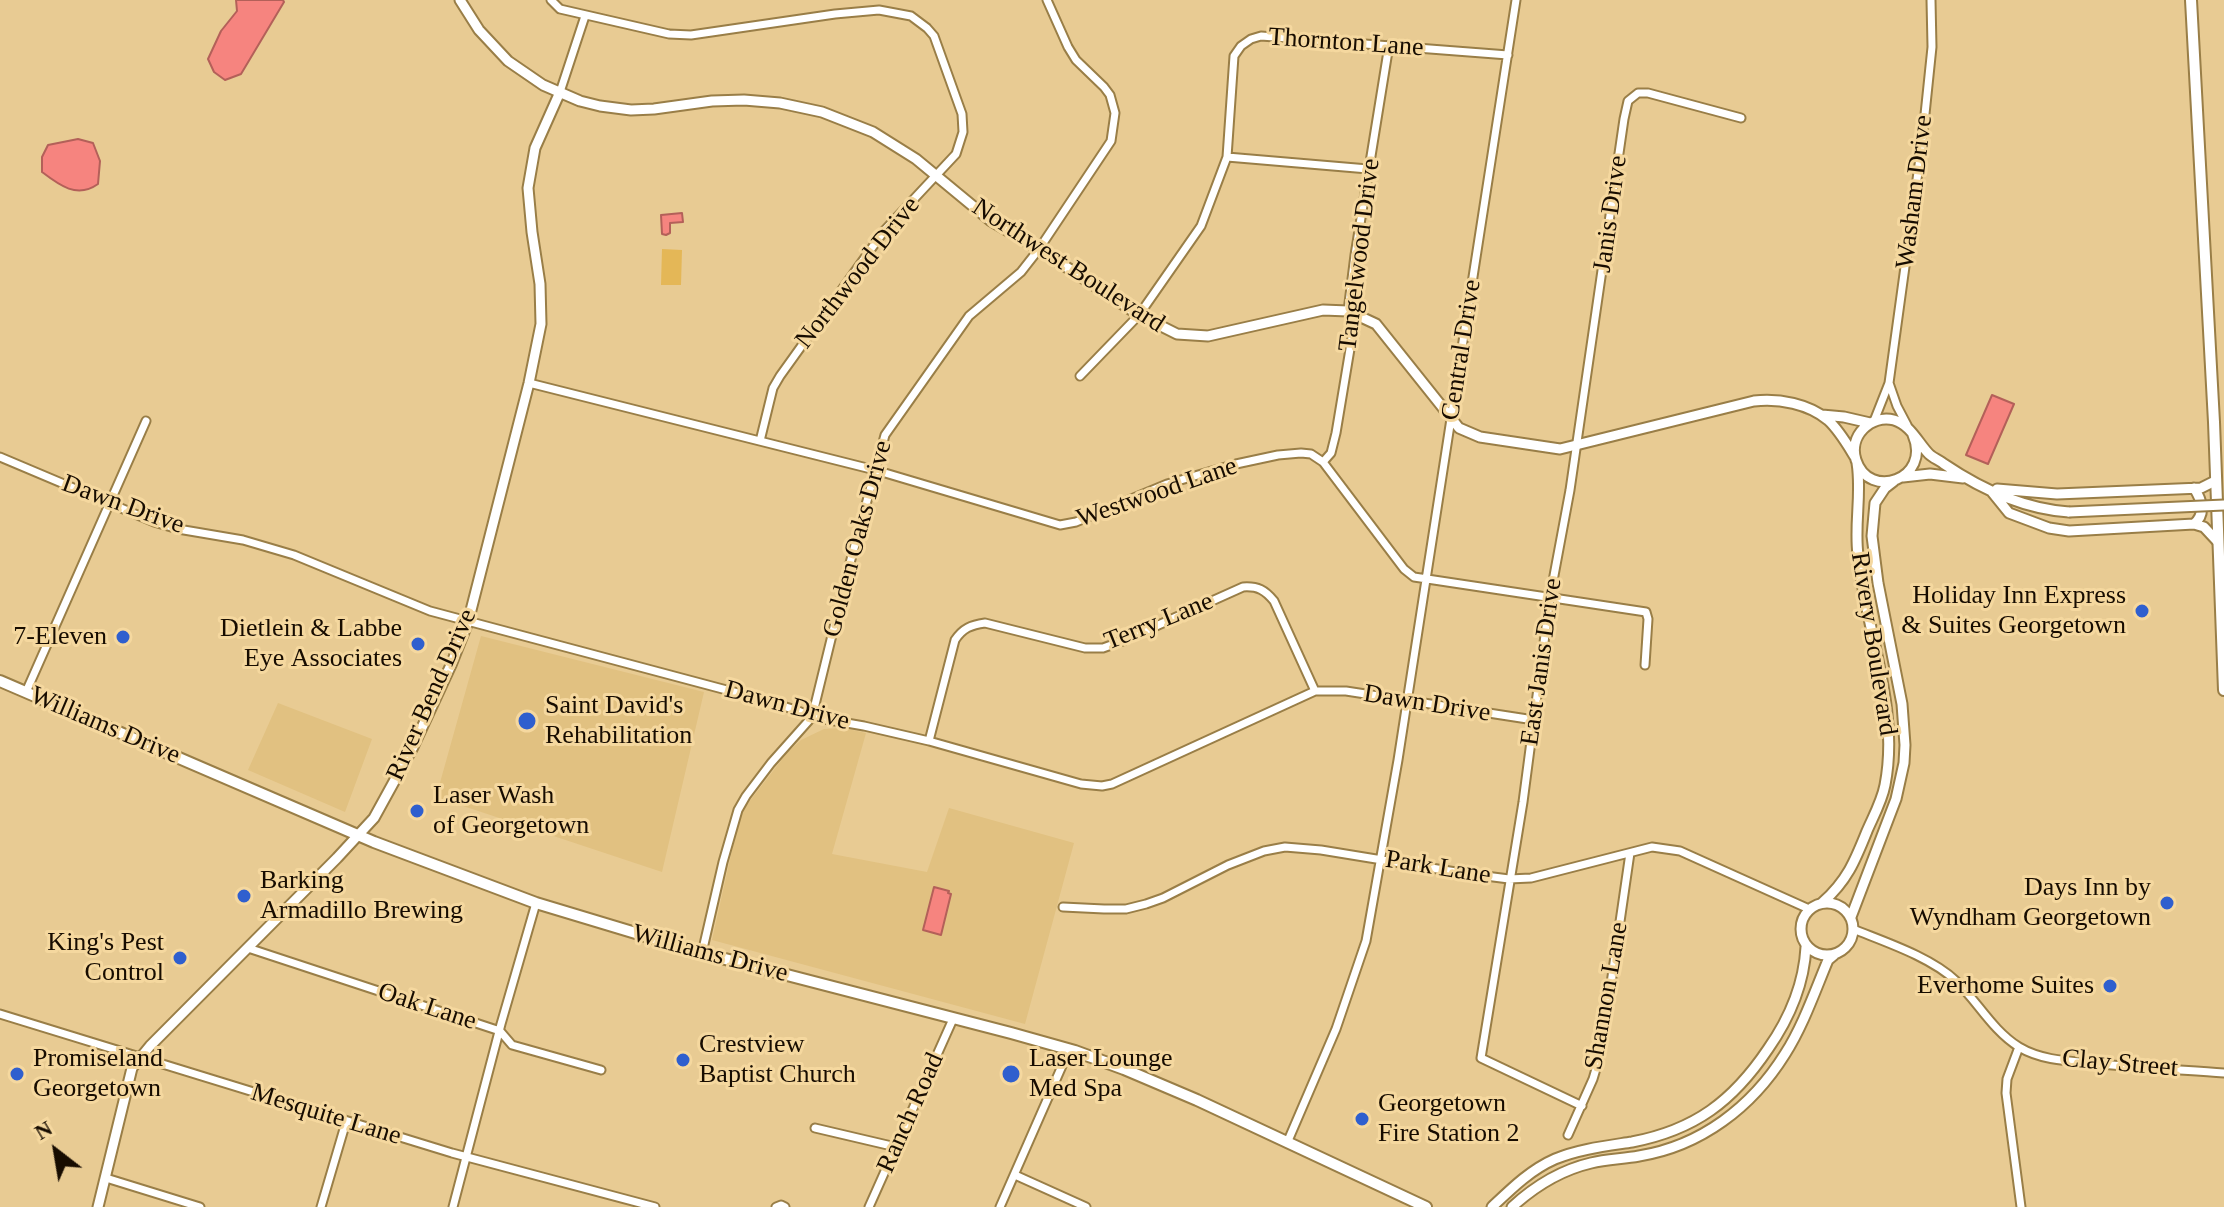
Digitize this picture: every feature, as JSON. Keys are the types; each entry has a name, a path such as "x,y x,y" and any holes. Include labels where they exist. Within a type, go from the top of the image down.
{"main road":[{"path":"2191,0 2224,690"},
{"name":"Williams Drive","path":"0,681 359,836 536,903 702,953 1069,1050 1124,1069 1426,1207"}],"street":[{"name":"Northwest Boulevard","path":"460,0 471,20 493,47 527,75 560,92 600,106 631,110 744,100 802,106 873,132 937,175 978,212 1139,315 1177,334 1208,336 1323,310 1348,311"},
{"name":"Northwood Drive","path":"551,0 560,9 676,35 879,10 911,16 934,36 943,55 964,125 956,154 884,231 780,376 773,388 760,441"},
{"name":"Golden Oaks Drive","path":"702,953 738,810 771,763 812,717 875,470 889,427 969,316 1021,272 1039,249 1106,149 1114,132 1115,113 1110,95 1076,60 1047,0"},
{"name":"Central Drive","path":"1287,1143 1351,992 1366,941 1382,860 1516,0"},
{"name":"Washam Drive","path":"1872,422 1889,383 1922,143 1932,47 1931,0"},
{"path":"560,92 585,16"},
{"name":"Thornton Lane","path":"1080,376 1139,315 1201,226 1227,157 1232,71 1234,56 1241,46 1261,36 1508,55"},
{"name":"Tangelwood Drive","path":"1323,462 1331,453 1336,433 1354,325 1348,311 1389,45"},
{"name":"River Bend Drive","path":"98,1207 132,1068 374,818 407,758 451,665 468,622 541,324 540,284 528,188 535,148 560,92"},
{"name":"Janis Drive","path":"1577,446 1628,101 1638,93 1648,93 1741,118"},
{"path":"1227,157 1368,169"},
{"path":"1348,311 1366,317 1381,328 1459,428 1480,437 1550,448 1577,446 1765,399 1791,403 1821,415 1872,422 1893,420 1911,432 1917,452 1910,470 1898,479"},
{"name":"Westwood Lane","path":"529,383 875,470 1060,525 1076,522 1167,484 1236,464 1301,453 1311,454 1323,462"},
{"path":"1889,383 1911,432 1930,456 1966,478 2047,511 2224,505"},
{"path":"1821,415 1837,431 1861,470 1876,480 1930,474 1966,478"},
{"path":"26,692 146,421"},
{"path":"1856,460 1857,438 1872,422"},
{"name":"East Janis Drive","path":"1577,446 1550,597 1481,1058 1582,1106"},
{"name":"Dawn Drive","path":"0,457 154,522 243,540 294,555 430,611 749,696 812,717 929,741 1081,784 1112,784 1315,691 1346,691 1534,720"},
{"name":"Rivery Boulevard","path":"1822,903 1841,885 1855,863 1884,789 1890,751 1889,721 1858,555 1859,486 1856,460"},
{"path":"1323,462 1404,569 1414,577 1646,612 1645,665"},
{"name":"Rivery Boulevard","path":"1851,917 1899,790 1905,745 1902,704 1873,555 1873,515 1880,494 1898,479"},
{"path":"1990,489 2058,494 2194,488 2208,486 2215,481"},
{"path":"2194,488 2201,498 2202,510 2200,519 2194,524"},
{"path":"1990,489 2009,513 2049,528 2069,531 2194,524 2204,527 2218,542"},
{"path":"1863,587 1878,583"},
{"name":"Terry Lane","path":"929,741 955,640 970,626 985,623 1076,646 1103,648 1243,587 1263,589 1274,601 1315,691"},
{"path":"1882,686 1897,682"},
{"path":"1884,789 1899,790"},
{"name":"Park Lane","path":"1063,907 1126,909 1146,904 1228,865 1264,851 1285,847 1509,879 1531,878 1652,847 1680,851 1809,909"},
{"name":"Shannon Lane","path":"1568,1135 1601,1052 1630,853"},
{"path":"453,1207 536,903"},
{"path":"1492,1207 1519,1181 1553,1160 1671,1132 1717,1107 1753,1072 1777,1035 1794,1000 1803,974 1806,947 1800,929 1803,917 1809,909 1822,903 1841,907 1851,917 1853,929 1850,941 1828,960 1786,1052 1746,1104 1700,1136 1674,1147 1641,1156 1589,1163 1564,1172 1536,1187 1512,1207"},
{"path":"1853,929 1937,966 1956,981 1983,1015 2019,1047 2007,1079 2006,1093 2021,1207"},
{"path":"1806,947 1817,954 1834,955"},
{"name":"Oak Lane","path":"248,948 500,1031 512,1045 601,1070"},
{"name":"Mesquite Lane","path":"0,1014 467,1158 655,1207"},
{"name":"Ranch Road","path":"869,1207 953,1019"},
{"name":"Clay Street","path":"2019,1047 2056,1059 2224,1073"},
{"path":"1000,1207 1069,1050"},
{"path":"321,1207 346,1122"},
{"path":"815,1128 896,1147"},
{"path":"1015,1175 1086,1207"},
{"path":"106,1178 200,1207"},
{"path":"776,1207 785,1207"}],"shaded area":[{"path":"236,0 284,2 241,74 225,80 214,72 208,59 221,31 237,11"},
{"path":"78,139 93,143 100,161 98,184 83,190 68,188 42,172 42,157 48,145"},
{"path":"682,213 683,222 670,223 670,233 662,234 661,215"},
{"path":"662,249 682,250 681,285 661,285"},
{"path":"1992,395 2014,404 1988,464 1966,455"},
{"path":"481,636 704,692 662,872 436,797"},
{"path":"278,703 372,739 345,812 248,770"},
{"path":"843,728 866,733 832,854 927,872 949,808 1074,843 1025,1024 712,940 739,819 745,807 787,753 801,740 824,729"},
{"path":"934,887 951,894 941,935 923,930"}],"place":[{"name":"Holiday Inn Express & Suites Georgetown","path":"2142,611"},
{"name":"7-Eleven","path":"123,637"},
{"name":"Dietlein & Labbe Eye Associates","path":"418,644"},
{"name":"Saint David's Rehabilitation","path":"527,721"},
{"name":"Laser Wash of Georgetown","path":"417,811"},
{"name":"Barking Armadillo Brewing","path":"244,896"},
{"name":"Days Inn by Wyndham Georgetown","path":"2167,903"},
{"name":"King's Pest Control","path":"180,958"},
{"name":"Everhome Suites","path":"2110,986"},
{"name":"Crestview Baptist Church","path":"683,1060"},
{"name":"Promiseland Georgetown","path":"17,1074"},
{"name":"Laser Lounge Med Spa","path":"1011,1074"},
{"name":"Georgetown Fire Station 2","path":"1362,1119"}]}
